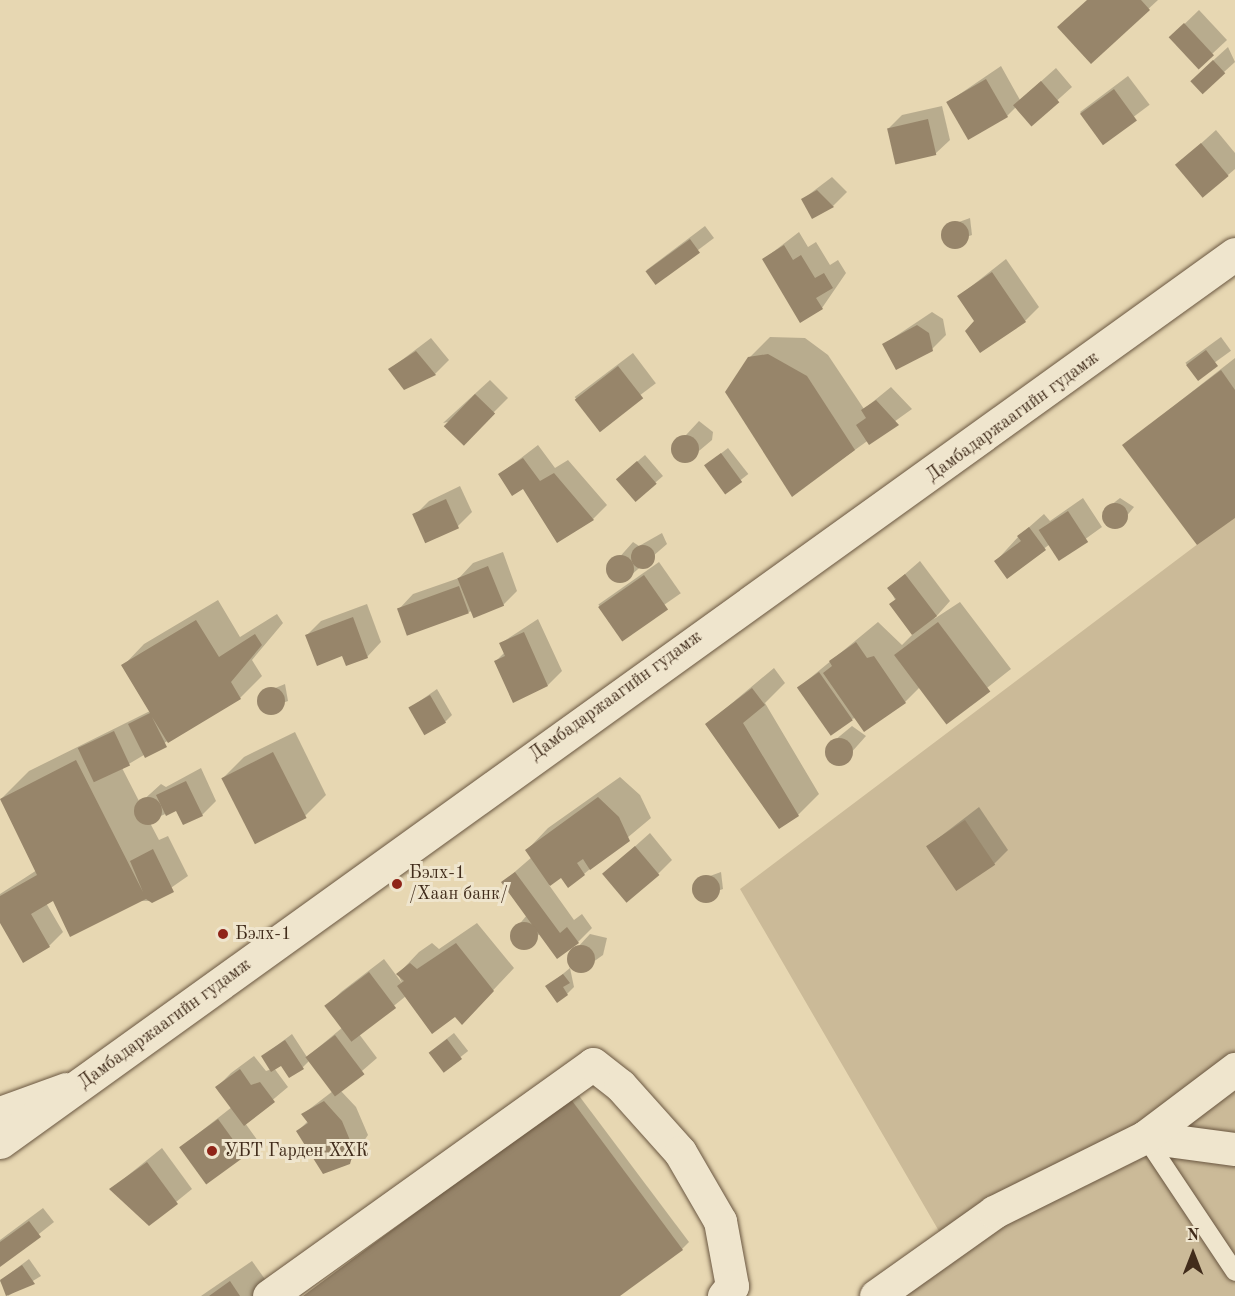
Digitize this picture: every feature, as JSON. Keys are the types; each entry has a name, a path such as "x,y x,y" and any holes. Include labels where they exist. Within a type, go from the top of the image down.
{"main road":[{"name":"Дамбадаржаагийн гудамж","path":"0,1142 715,623 937,473 1235,254"},
{"path":"269,1296 593,1064 680,1152 720,1221 732,1286 724,1296"},
{"path":"876,1296 993,1212 1145,1137 1235,1069"},
{"path":"0,1113 85,1082"},
{"path":"1145,1137 1235,1149"}],"lane":[{"path":"1145,1137 1235,1272"}],"shaded area":[{"path":"1235,516 1235,1296 897,1296 954,1257 740,889"}],"building":[{"path":"1087,0 1141,0 1150,10 1091,64 1057,27"},
{"path":"1184,23 1214,55 1199,70 1169,37"},
{"path":"1213,60 1225,73 1203,94 1190,81"},
{"path":"986,79 1008,117 968,140 946,102"},
{"path":"1041,81 1059,102 1031,126 1013,105"},
{"path":"1114,89 1137,121 1103,145 1080,114"},
{"path":"928,119 936,155 895,164 887,128"},
{"path":"1201,143 1229,176 1203,198 1175,165"},
{"path":"817,190 834,207 812,219 801,199"},
{"path":"955,221 965,225 969,235 965,245 955,249 945,245 941,235 945,225"},
{"path":"690,239 700,253 655,285 646,271"},
{"path":"784,245 793,260 801,255 815,278 824,273 833,288 816,298 823,309 800,323 762,259"},
{"path":"992,272 1026,322 980,353 965,331 974,321 957,296"},
{"path":"917,325 929,333 933,351 896,370 882,344"},
{"path":"1206,350 1218,366 1198,381 1186,365"},
{"path":"416,351 436,375 404,390 388,369"},
{"path":"768,354 807,376 855,450 792,497 725,392 748,357"},
{"path":"618,366 643,398 600,432 575,400"},
{"path":"1221,370 1235,390 1235,518 1197,545 1122,445"},
{"path":"475,394 495,413 464,446 444,426"},
{"path":"876,400 899,425 869,445 856,425 866,418 861,410"},
{"path":"685,435 695,439 699,449 695,459 685,463 675,459 671,449 675,439"},
{"path":"721,453 742,482 725,494 704,465"},
{"path":"523,458 540,481 554,473 594,520 557,543 523,489 512,496 498,474"},
{"path":"637,461 657,484 636,502 616,479"},
{"path":"446,499 459,528 425,543 412,514"},
{"path":"1115,503 1124,507 1128,516 1124,525 1115,529 1106,525 1102,516 1106,507"},
{"path":"1068,511 1088,542 1059,561 1039,530"},
{"path":"1029,527 1046,550 1007,579 994,561 1021,541 1017,536"},
{"path":"643,545 648,546 654,552 654,562 648,568 643,569 638,568 632,562 631,557 632,552 638,546"},
{"path":"620,555 630,559 634,569 630,579 620,583 610,579 606,569 610,559"},
{"path":"488,566 504,606 474,618 457,578"},
{"path":"905,574 937,616 912,635 889,604 896,599 887,588"},
{"path":"644,575 668,609 622,642 598,607"},
{"path":"459,586 469,613 407,636 397,609"},
{"path":"353,617 368,658 346,666 342,656 317,666 305,635"},
{"path":"196,620 219,657 255,634 262,645 231,682 241,699 168,743 152,717 167,747 145,758 128,724 150,713 121,665"},
{"path":"938,622 990,691 946,725 894,655"},
{"path":"524,632 548,686 513,703 494,661 505,656 499,643"},
{"path":"856,642 867,658 874,656 906,703 864,732 823,673 832,666 829,661"},
{"path":"819,672 853,720 831,736 797,687"},
{"path":"271,687 281,691 285,701 281,711 271,715 261,711 257,701 261,691"},
{"path":"752,688 765,705 743,723 799,816 779,829 705,724"},
{"path":"430,695 446,723 424,735 408,708"},
{"path":"114,731 130,765 94,782 78,748"},
{"path":"839,738 849,742 853,752 849,762 839,766 829,762 825,752 829,742"},
{"path":"273,752 307,818 255,844 221,778"},
{"path":"76,760 143,892 130,861 153,849 174,892 152,903 146,899 70,937 53,901 31,914 50,947 23,963 0,923 0,896 37,875 0,799"},
{"path":"186,781 203,816 183,825 176,811 166,816 156,795"},
{"path":"148,797 158,801 162,811 158,821 148,825 138,821 134,811 138,801"},
{"path":"598,797 619,817 630,841 590,870 583,859 577,863 585,875 568,888 561,878 550,886 525,850"},
{"path":"965,820 995,865 956,891 926,846"},
{"path":"635,846 659,875 626,903 602,874"},
{"path":"515,872 560,933 567,927 579,943 557,959 501,882"},
{"path":"706,875 716,879 720,889 716,899 706,903 696,899 692,889 696,879"},
{"path":"524,922 534,926 538,936 534,946 524,950 514,946 510,936 514,926"},
{"path":"456,943 494,991 462,1025 455,1017 432,1034 397,986 404,981 396,974 410,963 417,969"},
{"path":"581,945 591,949 595,959 591,969 581,973 571,969 567,959 571,949"},
{"path":"369,972 396,1008 351,1042 324,1006"},
{"path":"563,974 570,983 563,987 568,995 557,1003 545,986"},
{"path":"335,1035 364,1074 335,1096 305,1057"},
{"path":"447,1039 462,1059 444,1073 429,1053"},
{"path":"285,1040 304,1069 289,1078 281,1066 271,1072 261,1056"},
{"path":"240,1069 251,1085 260,1082 275,1102 244,1126 215,1087"},
{"path":"570,1098 683,1250 620,1296 303,1296"},
{"path":"324,1101 342,1121 354,1150 350,1164 323,1174 296,1131 308,1123 301,1114"},
{"name":"УБТ Гарден ХХК","path":"218,1119 245,1156 206,1184 179,1147"},
{"path":"147,1162 178,1204 149,1226 109,1189"},
{"path":"29,1221 41,1237 0,1267 0,1242"},
{"path":"22,1265 35,1284 6,1296 0,1280"},
{"path":"230,1281 240,1296 209,1296"}],"place":[{"name":"Бэлх-1 /Хаан банк/","path":"397,884"},
{"name":"Бэлх-1","path":"223,934"},
{"name":"УБТ Гарден ХХК","path":"212,1151"}]}
